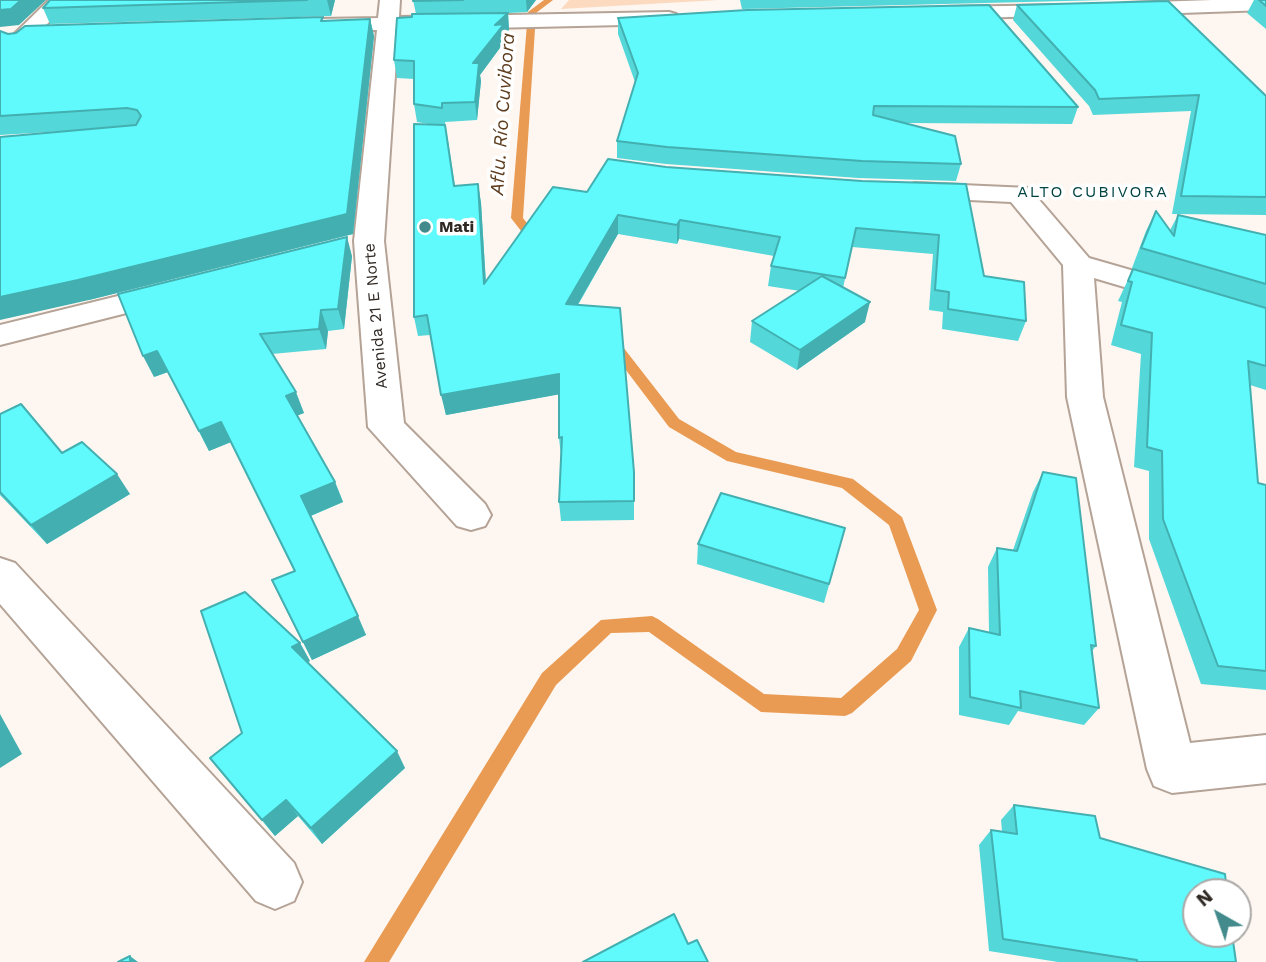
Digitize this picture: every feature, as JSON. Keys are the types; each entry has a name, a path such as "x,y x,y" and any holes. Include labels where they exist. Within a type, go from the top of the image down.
{"street":[{"path":"0,60 60,0"},
{"path":"918,13 999,14 1231,3 1266,4"},
{"path":"304,26 389,12 688,18"},
{"name":"Avenida 21 E Norte","path":"389,12 392,129 356,244 386,426 471,515"},
{"path":"0,35 55,33"},
{"path":"885,190 1019,194 1078,264 1266,319"},
{"path":"1078,264 1086,397 1171,769 1266,759"},
{"path":"0,335 198,285"},
{"path":"0,575 275,882"}],"shaded area":[{"path":"569,0 719,0 561,9"}],"building":[{"path":"0,0 21,0 11,9 0,10"},
{"path":"50,0 307,0 43,8"},
{"path":"1168,1 1266,96 1266,197 1181,196 1199,95 1099,99 1095,90 1017,5"},
{"path":"989,5 1078,107 874,106 873,115 955,136 961,164 862,161 617,141 638,73 618,18 747,10"},
{"path":"508,13 495,25 504,24 473,63 479,63 475,102 442,103 442,108 414,104 414,61 394,60 397,18 412,17 412,14"},
{"path":"323,17 321,21 370,19 347,214 0,297 0,137 136,125 141,116 137,110 127,108 0,116 0,31 16,33 25,26"},
{"path":"414,124 445,125 454,186 478,184 484,284 553,187 587,192 608,159 666,167 862,181 966,184 984,276 1024,282 1026,321 948,309 949,292 935,290 939,235 856,228 845,278 771,266 780,237 680,220 677,225 618,215 566,304 620,308 634,501 559,502 562,437 559,438 559,374 441,395 427,315 414,317"},
{"path":"1156,211 1174,236 1178,215 1266,235 1266,284 1141,248"},
{"path":"347,237 338,309 321,310 319,329 260,334 296,392 286,396 335,482 301,496 358,616 303,642 272,580 295,571 221,422 199,431 157,351 143,356 118,294"},
{"path":"1133,269 1266,308 1266,366 1248,361 1258,483 1266,485 1266,671 1218,666 1163,519 1162,451 1147,447 1152,333 1121,325 1132,282 1128,281"},
{"path":"822,276 870,302 800,350 752,321"},
{"path":"21,404 62,453 82,442 117,474 31,525 0,492 0,414"},
{"path":"1043,472 1076,478 1096,646 1091,645 1099,708 1020,691 1021,708 970,697 969,628 1000,635 997,548 1017,551"},
{"path":"721,493 845,528 829,584 698,544"},
{"path":"245,592 300,643 292,647 397,751 311,828 286,800 262,820 210,758 242,733 201,611"},
{"path":"1014,805 1095,816 1100,838 1225,874 1225,878 1182,878 1182,948 1234,948 1236,962 1137,962 1003,939 991,830 1017,834"},
{"path":"674,914 688,944 697,940 708,962 583,962"},
{"path":"130,956 130,962 118,962"}],"waterway":[{"name":"Aflu. Río Cuvibora","path":"536,242 517,218 532,12 549,0"},
{"name":"Aflu. Río Cuvibora","path":"376,962 549,679 607,625 652,624 761,703 845,707 904,655 928,610 896,521 847,483 732,457 674,423 611,341"}],"place":[{"name":"Mati","path":"425,227"}],"district":[{"name":"ALTO CUBIVORA","path":"1093,192"}]}
